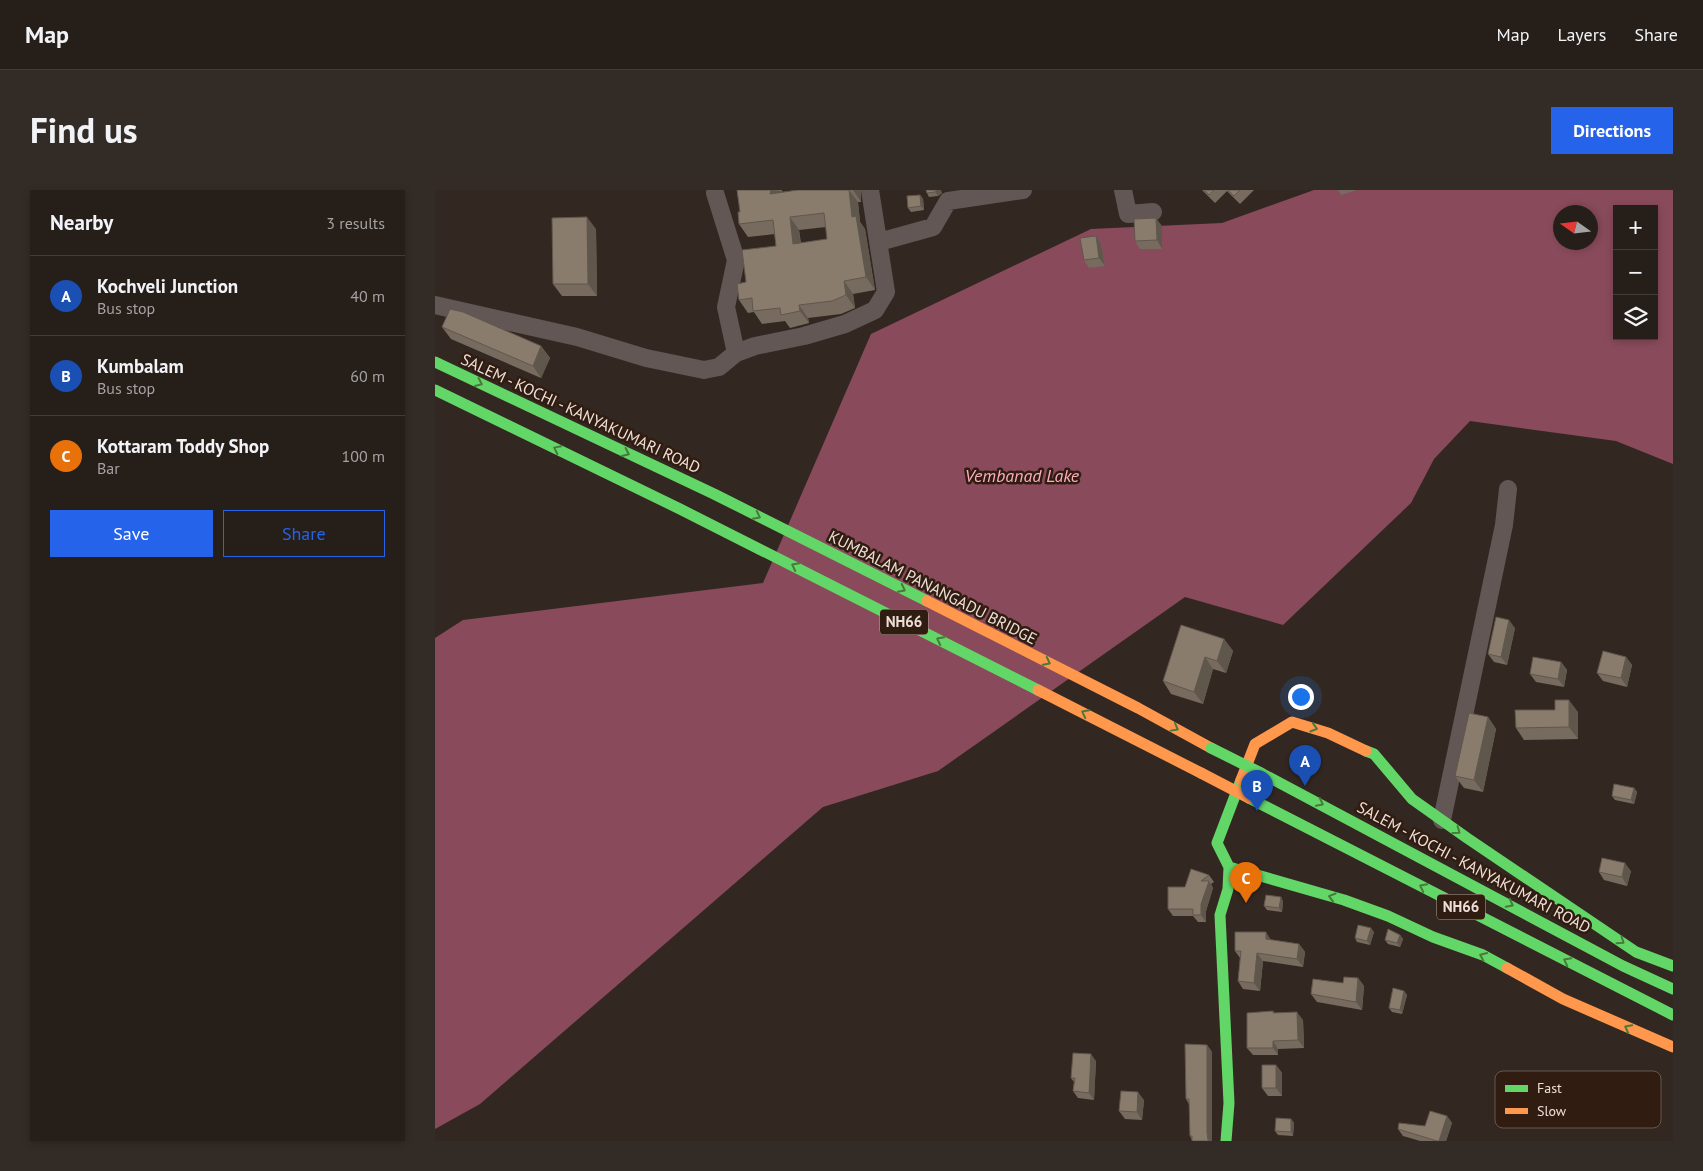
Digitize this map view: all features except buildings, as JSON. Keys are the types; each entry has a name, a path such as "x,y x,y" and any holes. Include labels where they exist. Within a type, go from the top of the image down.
{"main road":[{"name":"SALEM - KOCHI - KANYAKUMARI ROAD","path":"435,362 713,494"},
{"name":"NH66","path":"435,390 680,509 1128,735 1673,1015"},
{"name":"KUMBALAM PANANGADU BRIDGE","path":"713,494 1138,708 1261,773"},
{"path":"1227,1141 1229,1103 1227,1007 1221,915 1228,889 1229,867 1217,843 1255,744 1292,722 1328,732 1374,754 1412,799 1636,952 1673,966"},
{"name":"SALEM - KOCHI - KANYAKUMARI ROAD","path":"1261,773 1623,966 1673,989"},
{"path":"1229,867 1345,900 1388,916 1433,938 1483,955 1563,999 1673,1047"}],"street":[{"path":"435,306 577,337 646,358 705,370 719,367 736,353 755,346 803,336 845,324 875,310 886,292 870,190"},
{"path":"879,242 933,227 948,201 1023,190"},
{"path":"1123,190 1128,214 1153,212"},
{"path":"715,193 736,260 726,307 736,353"},
{"path":"1442,820 1504,525 1508,489"}],"water":[{"name":"Vembanad Lake","path":"1314,190 1673,190 1673,464 1616,441 1470,421 1434,459 1411,503 1283,625 1185,597 938,771 823,807 480,1104 435,1129 435,638 463,620 763,583 871,334 1091,229 1222,223"}],"traffic: fast":[{"path":"435,362 714,494 927,601"},
{"path":"435,390 680,509 1038,690"},
{"path":"1211,748 1261,773"},
{"path":"1366,751 1374,754 1412,799 1467,838 1636,952 1673,966"},
{"path":"1261,773 1623,966 1673,989"},
{"path":"1241,780 1217,843 1229,867 1344,900 1388,916 1433,937 1483,955 1507,968"},
{"path":"1249,798 1673,1015"},
{"path":"1226,1141 1229,1103 1220,915 1228,889 1229,867"}],"traffic: slow":[{"path":"927,601 1138,708 1211,748"},
{"path":"1038,690 1201,773"},
{"path":"1241,780 1255,744 1292,722 1328,733 1366,751"},
{"path":"1201,773 1249,798"},
{"path":"1507,968 1563,999 1673,1047"}],"place":[{"name":"Kochveli Junction","path":"1305,786"},
{"name":"Kumbalam","path":"1257,811"},
{"name":"Kottaram Toddy Shop","path":"1246,903"}]}
